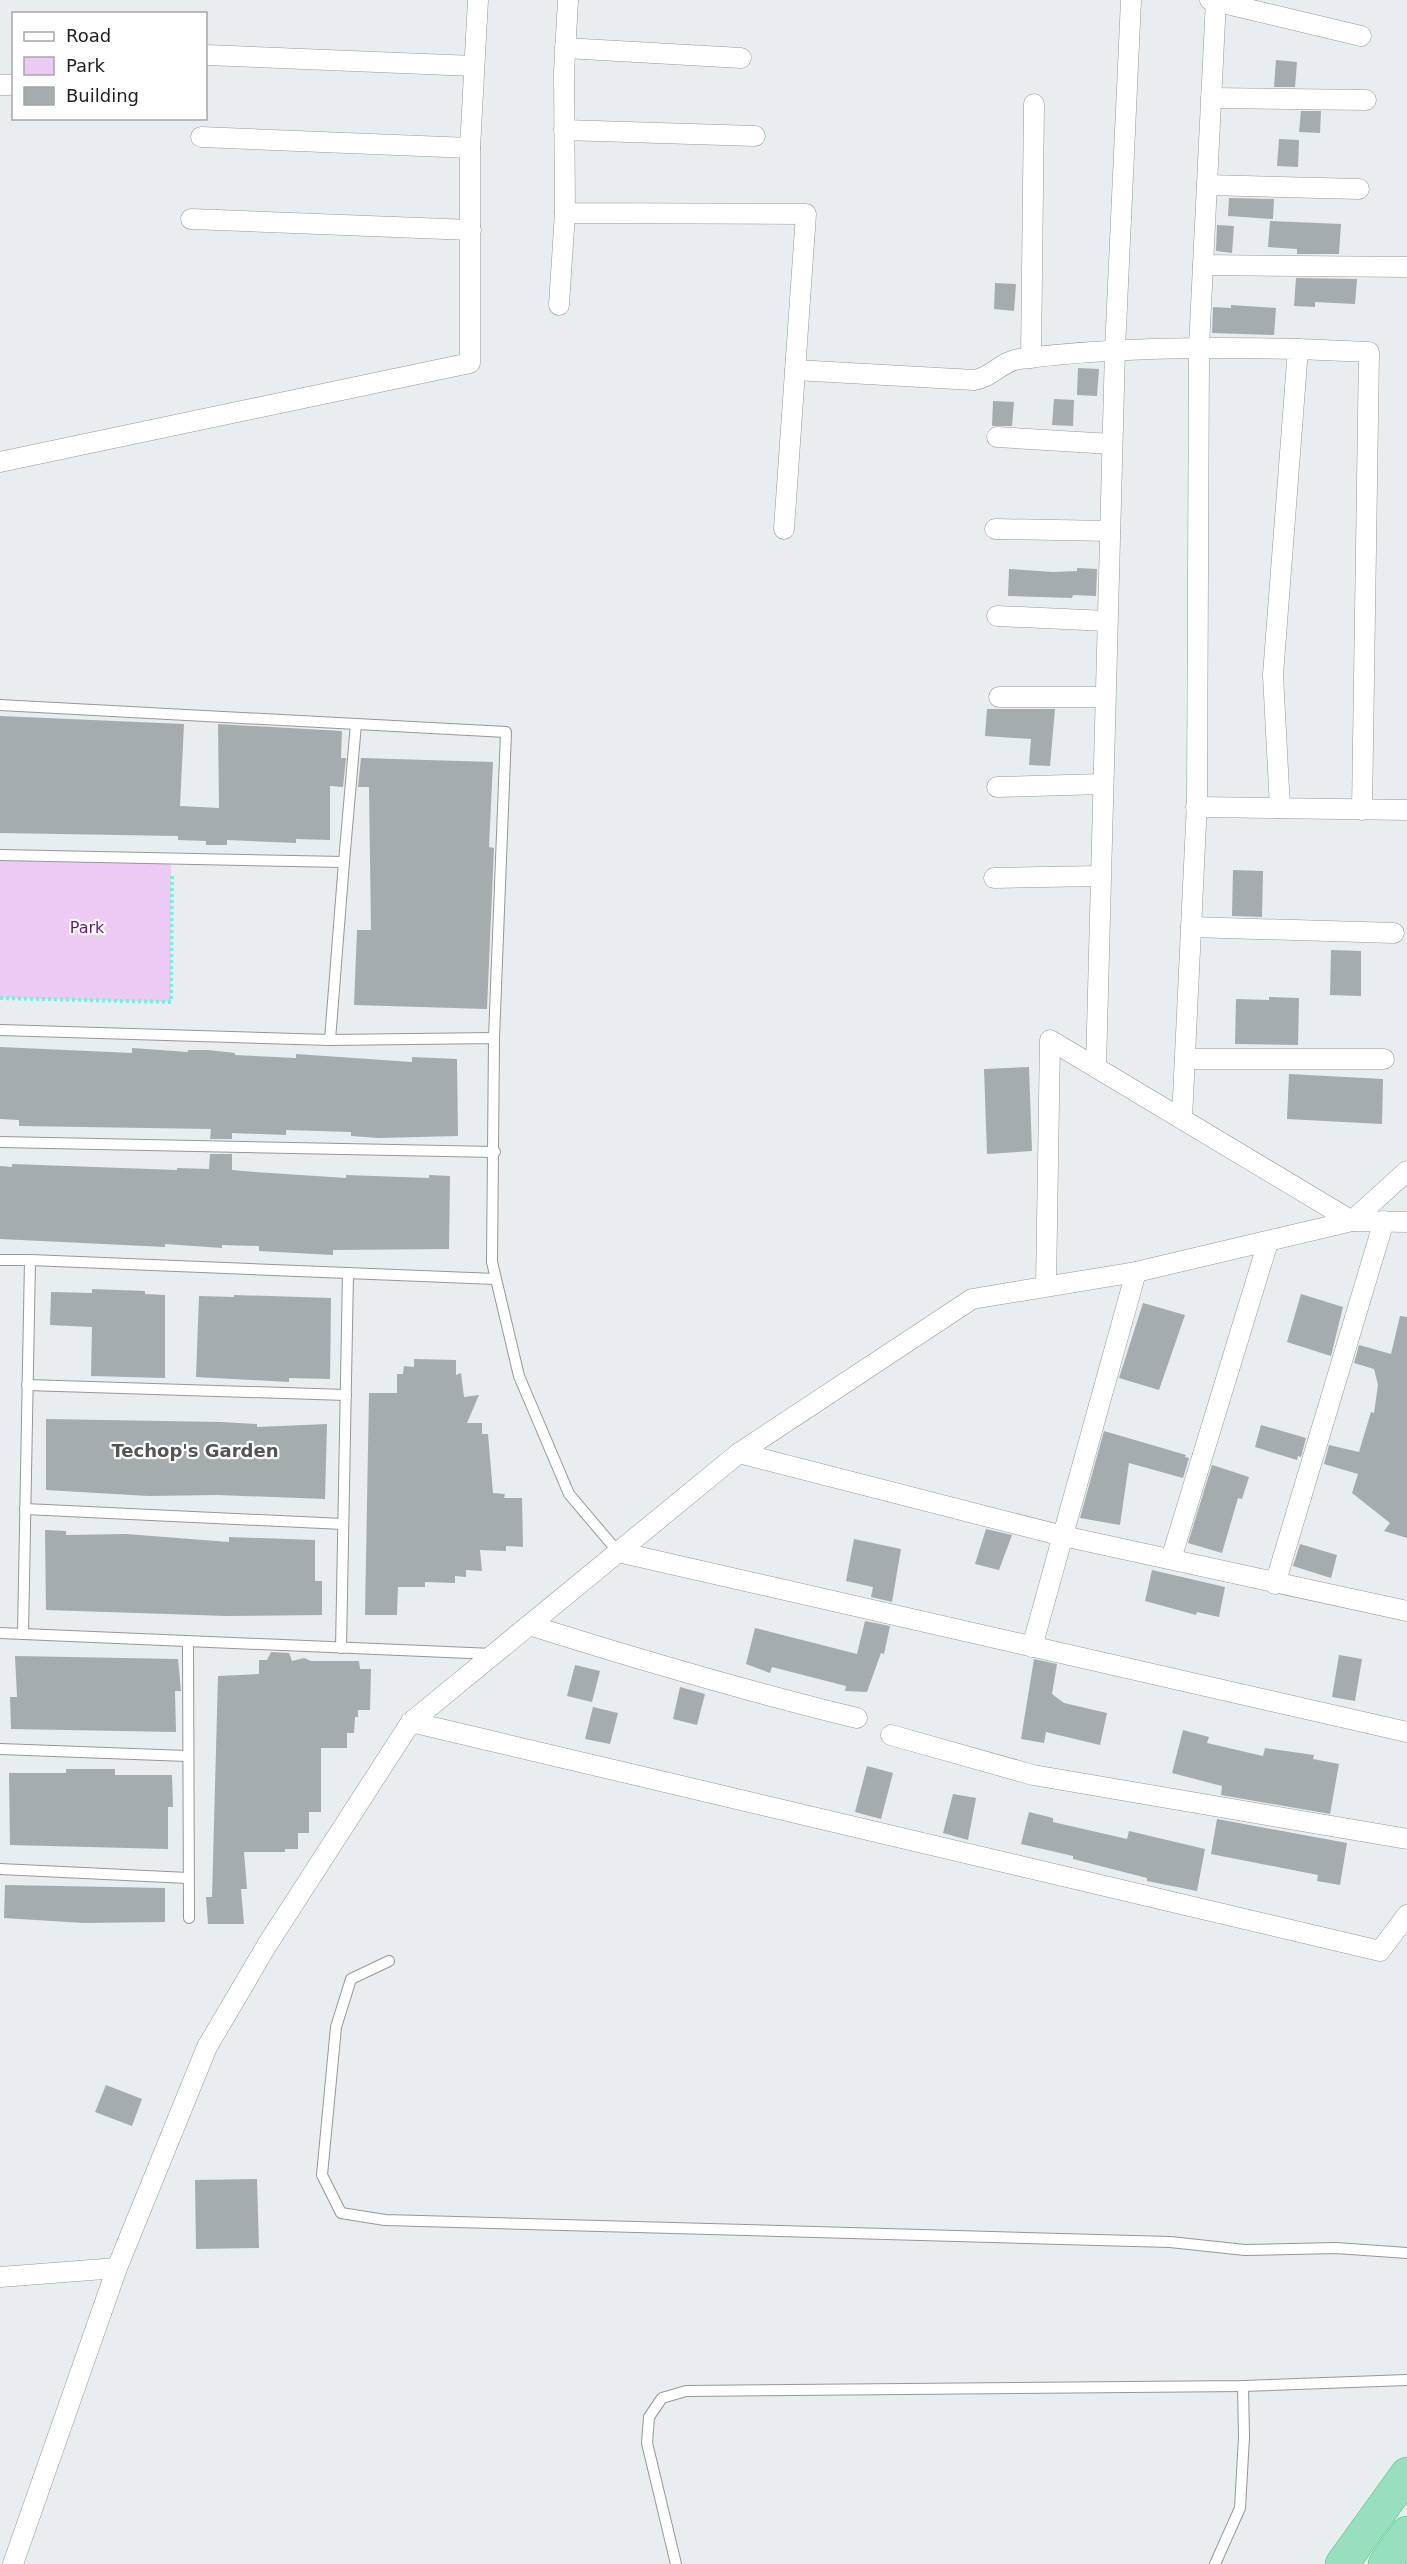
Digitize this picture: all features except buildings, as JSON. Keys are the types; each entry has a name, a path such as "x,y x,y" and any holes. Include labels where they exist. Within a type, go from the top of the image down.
{"highway":[{"path":"1342,2564 1407,2474"},
{"path":"1385,2564 1407,2534"}],"street":[{"path":"0,462 470,363 470,148 478,0"},
{"path":"559,306 565,213 565,48 568,0"},
{"path":"1096,1067 1114,350 1131,0"},
{"path":"1182,1119 1196,807 1199,347 1214,0 1361,36"},
{"path":"565,48 741,58"},
{"path":"207,55 252,55 474,66"},
{"path":"1211,98 1366,100"},
{"path":"1031,358 1034,104"},
{"path":"564,130 755,136"},
{"path":"201,137 470,148"},
{"path":"1207,185 1359,189"},
{"path":"565,213 806,214 784,529"},
{"path":"191,219 471,230"},
{"path":"1203,265 1407,267"},
{"path":"795,370 974,380 989,375 1016,359 1114,350 1199,347 1369,352 1362,810"},
{"path":"1280,808 1273,675 1298,349"},
{"path":"997,437 1112,444"},
{"path":"995,529 1110,531"},
{"path":"997,616 1107,621"},
{"path":"999,697 1105,697"},
{"path":"997,787 1103,784"},
{"path":"1196,807 1407,810"},
{"path":"994,878 1100,876"},
{"path":"1191,927 1394,933"},
{"path":"1046,1286 1050,1040 1352,1221"},
{"path":"1185,1059 1384,1059"},
{"path":"1352,1221 1407,1171"},
{"path":"13,2564 117,2268 207,2046 267,1946 411,1722 740,1453 972,1299 1136,1272 1352,1221 1407,1222"},
{"path":"1275,1584 1384,1221"},
{"path":"1171,1559 1268,1242"},
{"path":"1032,1647 1136,1272"},
{"path":"740,1453 1063,1536 1407,1611"},
{"path":"618,1552 1407,1732"},
{"path":"529,1625 687,1671 729,1686 857,1718"},
{"path":"411,1722 1380,1951 1407,1915"},
{"path":"891,1735 1033,1775 1407,1839"},
{"path":"0,2277 117,2268"}],"lane":[{"path":"0,705 506,732 494,1038 495,1152 492,1262 519,1376 569,1494 618,1552"},
{"path":"330,1040 356,724"},
{"path":"0,855 344,862"},
{"path":"0,1030 330,1040 494,1038"},
{"path":"0,1142 495,1152"},
{"path":"0,1260 495,1279"},
{"path":"23,1634 30,1260"},
{"path":"341,1648 348,1273"},
{"path":"27,1385 346,1395"},
{"path":"25,1509 343,1524"},
{"path":"0,1633 494,1654"},
{"path":"188,1641 189,1918"},
{"path":"0,1749 187,1756"},
{"path":"0,1869 188,1878"},
{"path":"389,1961 351,1979 336,2027 322,2175 341,2213 385,2220 1170,2242 1245,2250 1336,2248 1407,2253"},
{"path":"676,2564 647,2443 649,2417 662,2398 686,2391 1243,2386 1407,2380"},
{"path":"1215,2564 1240,2508 1244,2437 1243,2386"}],"path":[{"path":"0,998 171,1002 172,872"}],"green space":[{"name":"Park","path":"0,853 171,854 171,1002 0,998"}],"district":[{"name":"Techop's Garden","path":"195,1451"}]}
